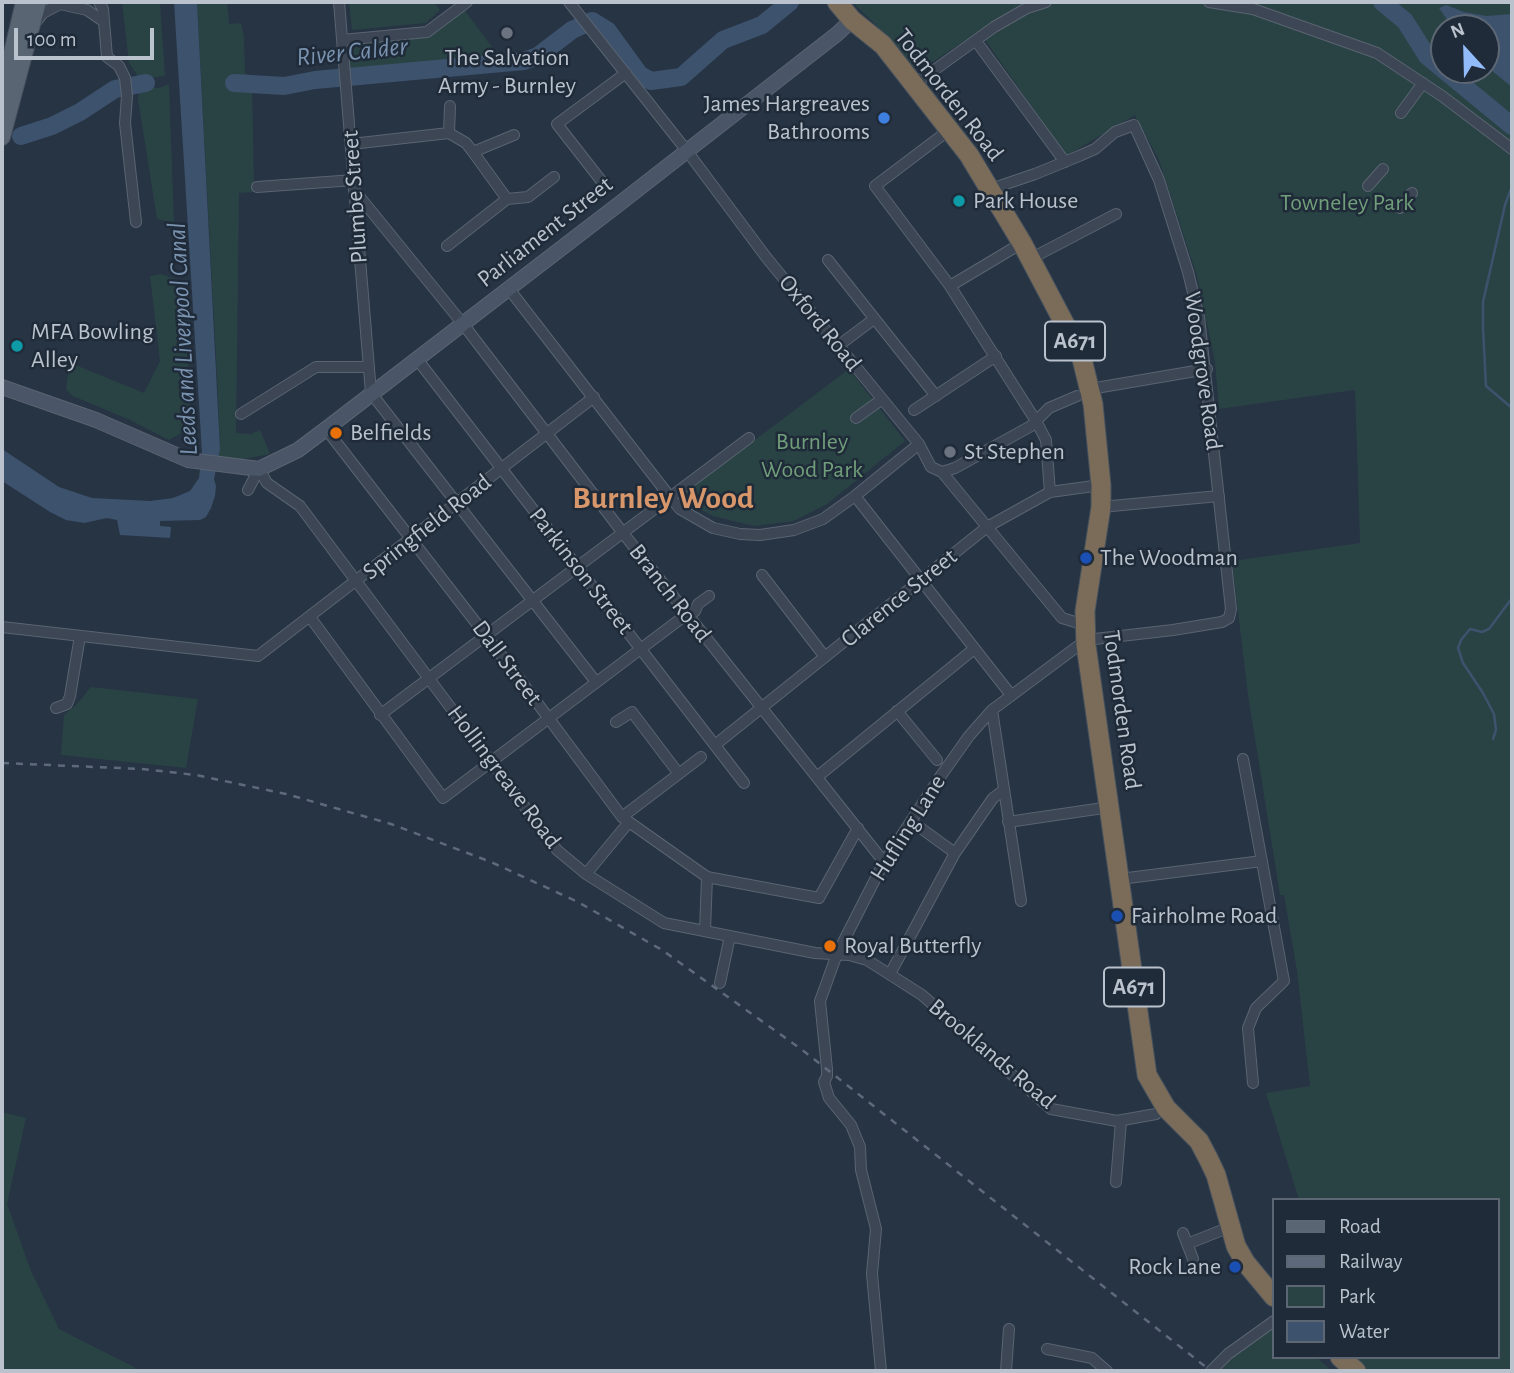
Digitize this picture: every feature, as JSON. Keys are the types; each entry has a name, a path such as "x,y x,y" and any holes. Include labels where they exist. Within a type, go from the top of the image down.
{"highway":[{"name":"Todmorden Road","path":"837,2 852,20 883,45 915,84 991,189 1077,348 1084,393 1100,457 1101,485 1101,507 1085,632 1147,1075 1166,1108 1199,1141 1216,1175 1236,1246 1245,1262 1272,1295"},
{"path":"1342,1359 1356,1371"}],"main road":[{"path":"2,137 31,29 28,3"},
{"path":"2,95 28,3"}],"street":[{"path":"88,2 103,21"},
{"path":"99,2 103,9 107,57 119,66 125,78 125,123 136,222"},
{"name":"Plumbe Street","path":"339,2 371,393"},
{"path":"342,40 427,32 467,2"},
{"path":"915,84 994,27 1027,8 1046,2"},
{"path":"1209,2 1253,9 1377,53 1423,83 1512,149"},
{"path":"31,29 43,13 60,4 87,10 103,21"},
{"name":"Oxford Road","path":"575,6 766,257 919,444 931,467 942,472 1062,618 1085,632"},
{"name":"Parliament Street","path":"260,469 298,450 326,429 687,151 852,20"},
{"path":"976,41 1065,162 991,189"},
{"path":"603,183 557,124 626,73"},
{"path":"1401,113 1423,83"},
{"path":"449,134 450,106"},
{"name":"Woodgrove Road","path":"1065,162 1095,149 1115,132 1133,125 1159,180 1199,317 1207,369 1231,609 1229,618 1222,622 1173,630 1085,632"},
{"path":"948,130 876,186 950,286 1036,421 1046,440 1050,492"},
{"path":"351,144 449,134 466,143 507,199"},
{"path":"473,152 514,135"},
{"path":"1368,186 1383,169"},
{"path":"447,246 507,199 528,197 555,177"},
{"path":"257,187 354,185"},
{"name":"Branch Road","path":"354,185 623,533 884,862"},
{"path":"1400,208 1412,193"},
{"path":"950,286 1116,214"},
{"path":"828,260 936,396"},
{"path":"509,289 680,509 713,528 760,535 794,530 823,519 919,444"},
{"path":"838,346 874,319"},
{"path":"914,411 996,356"},
{"name":"Parkinson Street","path":"417,359 744,783"},
{"path":"241,414 316,367 369,367"},
{"path":"942,472 955,468 1036,421 1049,408 1084,393 1207,369"},
{"path":"2,387 96,420 188,460 260,469 248,490"},
{"path":"371,393 596,682"},
{"name":"Springfield Road","path":"80,636 258,656 594,397"},
{"path":"856,418 881,400"},
{"name":"Dall Street","path":"326,429 625,819 707,877"},
{"path":"380,715 749,438"},
{"name":"Hollingreave Road","path":"260,469 267,483 300,506 557,850 586,874 664,923 815,953 837,954"},
{"name":"Clarence Street","path":"715,745 987,527 1050,492 1101,485"},
{"path":"855,496 1011,695"},
{"path":"1101,507 1219,496"},
{"path":"762,576 825,657"},
{"path":"310,617 443,798 640,649 695,611 698,604 709,596"},
{"path":"2,627 80,636 71,696 67,704 56,708"},
{"name":"Hufling Lane","path":"881,1371 872,1274 876,1229 861,1170 860,1147 851,1125 829,1098 824,1082 827,1069 820,1001 837,954 884,862 969,736 992,710 1085,632"},
{"path":"817,777 974,649"},
{"path":"992,710 1021,901"},
{"path":"897,711 937,760"},
{"path":"616,722 632,712 678,774"},
{"path":"586,874 625,819 701,757"},
{"path":"1243,759 1284,981 1256,1008 1248,1028 1253,1083"},
{"path":"890,974 955,853 993,797 1004,790"},
{"path":"1008,822 1110,807"},
{"path":"911,821 955,853"},
{"path":"705,932 707,877 818,898 858,828"},
{"path":"1121,879 1262,861"},
{"path":"720,983 730,936"},
{"name":"Brooklands Road","path":"837,954 867,960 890,974 930,1003 1051,1109 1121,1121 1156,1114"},
{"path":"1116,1182 1121,1121"},
{"path":"1194,1259 1185,1238 1230,1227"},
{"path":"1211,1371 1228,1354 1272,1322"},
{"path":"1006,1371 1009,1329"},
{"path":"1047,1349 1093,1358 1107,1371"}],"green space":[{"path":"122,2 160,2 165,76 140,79 129,63"},
{"path":"197,2 227,2 229,24 241,23 245,73 252,78 254,192 239,193 236,433 251,434 260,430 270,454 238,460 217,458 220,449 218,394"},
{"path":"349,2 434,2 440,10 426,23 352,30"},
{"name":"Towneley Park","path":"852,2 1512,2 1512,1371 1368,1371 1355,1359 1500,1359 1500,1198 1298,1198 1266,1093 1310,1086 1297,971 1284,895 1280,895 1248,695 1232,561 1360,543 1355,390 1219,409 1215,362 1197,276 1159,160 1135,115 1066,156 979,31 922,69 911,66"},
{"path":"463,8 498,55 348,72 345,41 428,34"},
{"path":"169,84 174,223 157,219 138,99 140,87 159,88"},
{"path":"161,274 183,282 192,427 169,440 73,396 66,389 69,367 78,366 144,393 160,361 150,276"},
{"name":"Burnley Wood Park","path":"849,369 905,441 827,504 794,521 754,526 713,516 678,498"},
{"path":"91,687 198,699 186,768 61,755 64,715"},
{"path":"2,1112 26,1118 7,1204 31,1271 59,1329 134,1367 136,1371 2,1371"},
{"path":"1272,1328 1272,1359 1318,1359 1332,1371 1222,1371 1218,1368"}],"water":[{"path":"174,2 197,2 220,449 214,479 215,496 206,517 200,520 160,521 160,526 171,527 170,538 120,535 117,520 107,518 84,523 66,520 50,512 2,481 2,449 59,487 92,498 150,501 173,498 190,491 199,478 202,453"},
{"path":"1446,5 1475,14 1443,14 1439,8"},
{"path":"1512,14 1512,87 1500,77 1500,15"}],"waterway":[{"name":"River Calder","path":"234,83 284,86 315,80 524,61 538,56 572,30 592,21 608,31 640,75 651,81 681,77 723,40 762,25 790,2"},
{"name":"River Calder","path":"1382,2 1405,21 1427,56 1512,126"},
{"name":"River Calder","path":"21,136 52,126 80,112 115,89 146,83"},
{"path":"1512,186 1505,205 1483,302 1486,386 1512,408"},
{"path":"1493,739 1496,730 1494,714 1463,663 1458,648 1470,629 1482,632 1489,629 1512,598"}],"railway":[{"path":"2,763 142,769 196,775 286,794 391,824 491,862 578,902 662,950 801,1049 1211,1371"}],"place":[{"name":"The Salvation Army - Burnley","path":"507,33"},
{"name":"James Hargreaves Bathrooms","path":"884,118"},
{"name":"Park House","path":"959,201"},
{"name":"MFA Bowling Alley","path":"17,346"},
{"name":"Belfields","path":"336,433"},
{"name":"St Stephen","path":"950,452"},
{"name":"The Woodman","path":"1086,558"},
{"name":"Fairholme Road","path":"1117,916"},
{"name":"Royal Butterfly","path":"830,946"},
{"name":"Rock Lane","path":"1235,1267"}],"district":[{"name":"Burnley Wood","path":"663,498"}],"water label":[{"name":"Leeds and Liverpool Canal","path":"183,339"}]}
